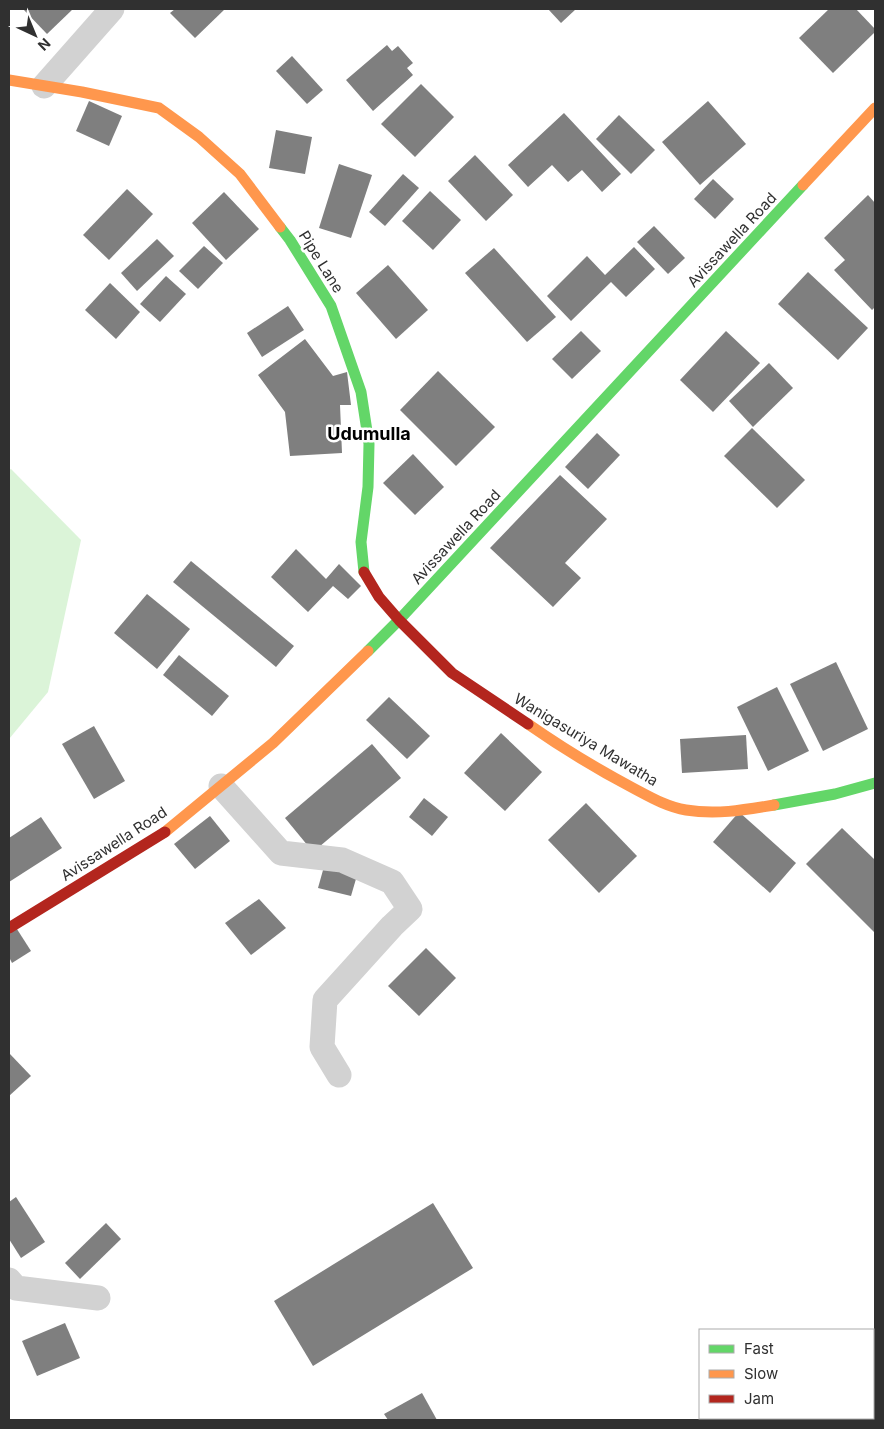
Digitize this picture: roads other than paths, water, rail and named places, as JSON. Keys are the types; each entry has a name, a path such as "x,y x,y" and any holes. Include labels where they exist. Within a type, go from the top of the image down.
{"street":[{"path":"44,86 112,9"},
{"name":"Pipe Lane","path":"9,80 82,92 159,108 199,137 240,174 290,240 331,306 361,392 369,444 368,487 361,542 364,574 379,598 399,620"},
{"name":"Avissawella Road","path":"9,928 165,832 273,742 399,620 875,108"},
{"name":"Wanigasuriya Mawatha","path":"399,620 452,673 533,728 607,774 666,805 685,810 731,812 835,794 875,783"},
{"path":"221,786 281,853 342,860 392,882 410,909 392,926 326,1000 322,1047 339,1075"},
{"path":"9,1280 16,1288 98,1298"}],"district":[{"name":"Udumulla","path":"369,434"}]}
